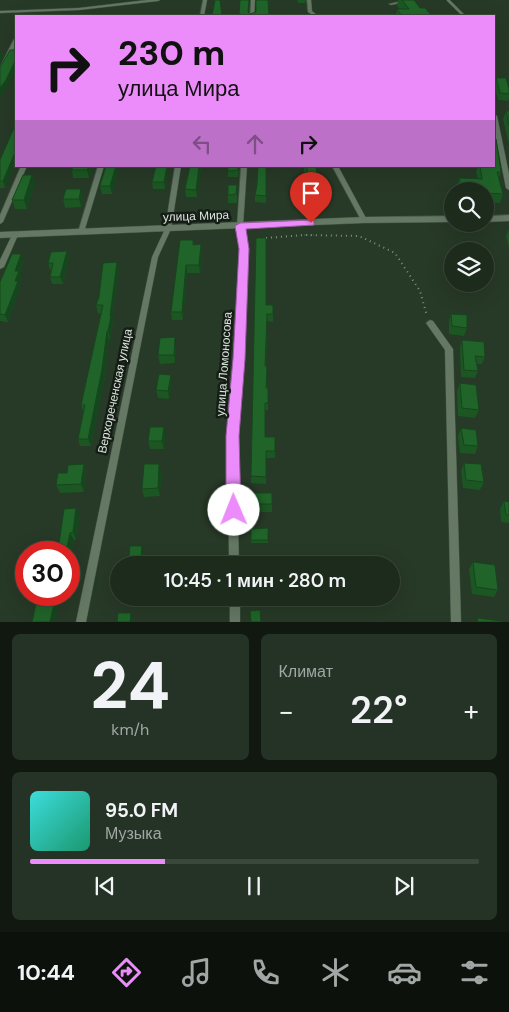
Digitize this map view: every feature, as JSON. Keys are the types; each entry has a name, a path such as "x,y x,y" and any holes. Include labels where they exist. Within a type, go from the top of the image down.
{"street":[{"path":"0,12 23,14 88,9 158,0"},
{"path":"202,15 205,0"},
{"path":"252,15 253,0"},
{"path":"309,0 310,12 314,15"},
{"path":"391,4 412,0"},
{"path":"0,72 15,42"},
{"path":"495,121 509,188"},
{"path":"0,222 24,167"},
{"path":"81,232 101,167"},
{"name":"Верхореченская улица","path":"80,622 156,257 168,229 178,167"},
{"name":"улица Ломоносова","path":"234,556 232,436 239,359 244,249 240,226 244,167"},
{"path":"336,167 364,220"},
{"path":"494,219 509,218"},
{"name":"улица Мира","path":"0,235 364,220 444,219"},
{"path":"0,267 15,235"},
{"path":"430,323 449,349 456,622"},
{"path":"235,606 235,622"}],"lane":[{"path":"448,0 463,15"}],"path":[{"path":"260,239 304,234 359,236 395,252 420,291 430,323"}],"building":[{"path":"215,0 220,0 222,15 212,15"},
{"path":"240,0 249,0 248,12 250,14 256,12 256,0 268,0 269,15 239,15"},
{"path":"402,0 414,0 420,8 425,8 431,15 401,15 397,9 409,9"},
{"path":"15,48 15,61 0,88 0,67 10,50"},
{"path":"496,78 506,78 509,94 500,93"},
{"path":"506,111 509,111 509,125"},
{"path":"13,130 15,130 15,152 3,181 0,181 0,160"},
{"path":"496,139 501,172 497,172 503,194 494,194 494,182 460,182 459,178 482,179 480,167 495,167"},
{"path":"73,167 88,167 87,170 72,170"},
{"path":"106,167 116,167 110,186 100,186"},
{"path":"156,167 167,167 164,182 152,182"},
{"path":"190,167 199,167 196,190 185,189"},
{"path":"228,167 238,167 238,170 228,171"},
{"path":"258,167 266,167 266,196 255,195"},
{"path":"307,167 316,167 318,198 308,198"},
{"path":"23,175 32,175 24,200 12,200"},
{"path":"228,185 237,185 236,194 228,195"},
{"path":"66,189 81,189 79,199 63,199"},
{"path":"256,238 266,238 266,305 273,305 273,314 267,314 265,366 267,366 266,388 268,388 268,403 265,403 265,437 275,437 275,451 266,451 266,477 251,476"},
{"path":"180,240 193,240 193,245 201,244 199,265 186,265 182,312 171,312"},
{"path":"67,251 60,277 50,277 53,263 48,263 51,252"},
{"path":"12,254 21,254 15,271 19,271 15,281 18,281 5,315 0,314 0,282"},
{"path":"117,262 111,316 88,439 78,439 85,405 81,405 103,305 96,305 99,297 103,263"},
{"path":"451,314 467,315 467,328 452,326"},
{"path":"175,337 174,355 158,355 160,338"},
{"path":"462,340 484,342 485,357 475,356 478,371 464,370"},
{"path":"159,374 171,375 168,391 156,390"},
{"path":"460,383 476,385 479,410 462,408"},
{"path":"150,427 164,427 162,441 148,441"},
{"path":"461,428 476,430 478,446 464,445"},
{"path":"464,463 481,464 484,482 466,480"},
{"path":"84,464 81,484 56,485 58,473 67,473 68,465"},
{"path":"144,464 159,464 158,488 142,489"},
{"path":"252,493 272,493 272,504 252,504"},
{"path":"504,501 509,502 509,515 506,515"},
{"path":"76,508 73,532 70,533 68,541 59,541 64,509"},
{"path":"268,528 268,540 251,540 251,529"},
{"path":"130,546 142,546 141,556 129,556"},
{"path":"473,562 495,565 498,590 476,587"},
{"path":"36,606 54,606 50,622 32,622"},
{"path":"260,610 261,622 251,622 250,611"},
{"path":"118,613 131,613 130,622 117,622"},
{"path":"477,618 501,621 501,622 478,622"}],"route":[{"path":"234,510 232,436 239,359 244,249 240,226 311,223"}]}
